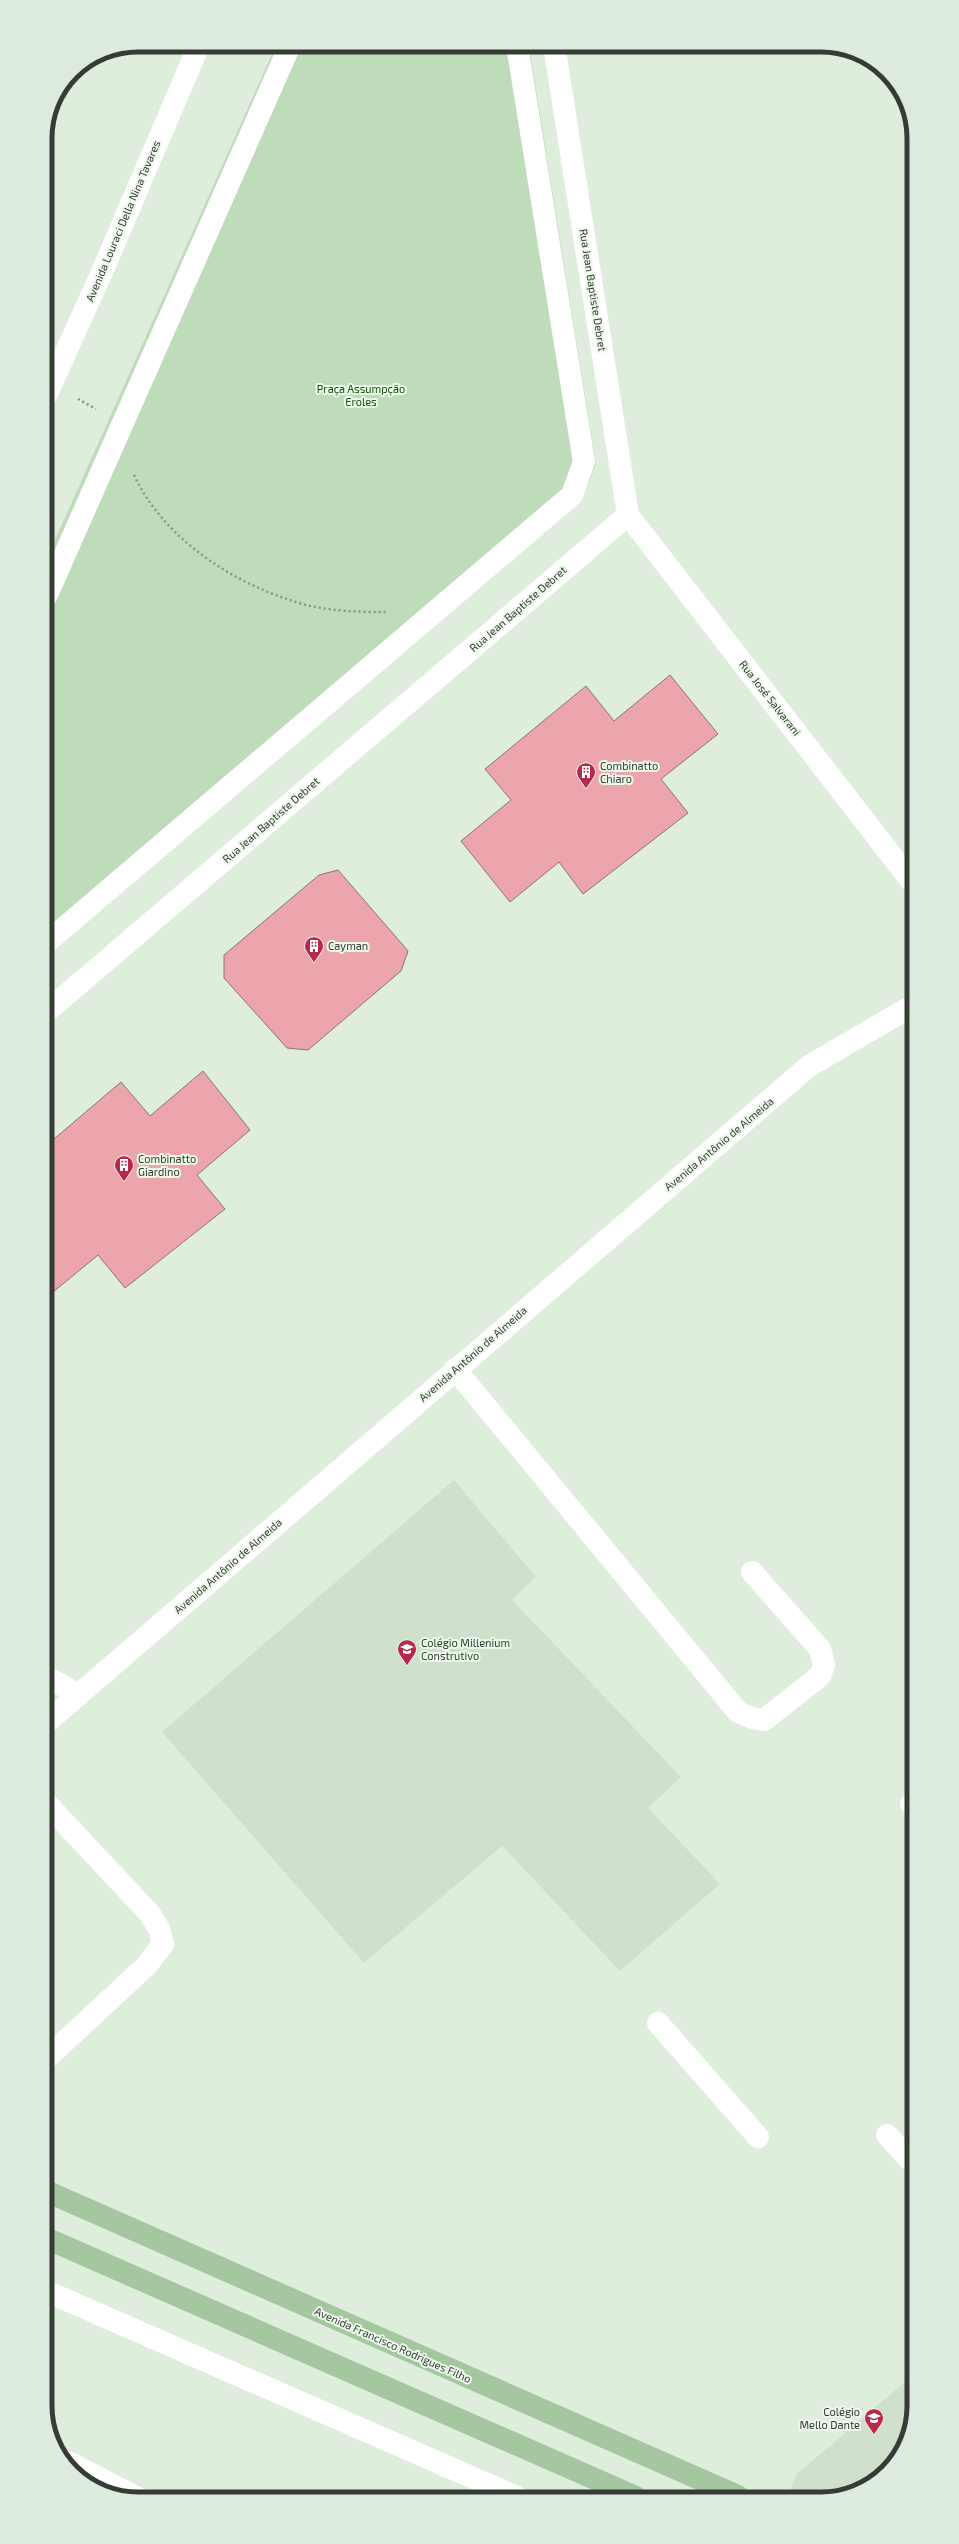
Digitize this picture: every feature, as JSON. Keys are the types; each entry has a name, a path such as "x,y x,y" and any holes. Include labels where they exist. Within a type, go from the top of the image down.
{"main road":[{"name":"Avenida Francisco Rodrigues Filho","path":"52,2194 729,2492"},
{"path":"52,2241 625,2492"}],"street":[{"name":"Avenida Louraci Della Nina Tavares","path":"52,381 105,264 196,52"},
{"path":"52,583 287,52"},
{"path":"52,939 572,495 584,462 518,52"},
{"name":"Rua Jean Baptiste Debret","path":"52,1007 628,515 555,52"},
{"name":"Rua José Salvarani","path":"628,515 907,876"},
{"name":"Avenida Antônio de Almeida","path":"52,1718 455,1369 809,1066 907,1009"},
{"path":"455,1369 738,1712 752,1718 764,1720 820,1676 824,1665 820,1649 752,1572"},
{"path":"52,1680 79,1695"},
{"path":"52,1809 150,1914 159,1929 163,1944 147,1965 52,2053"},
{"path":"658,2023 758,2137"},
{"path":"887,2135 907,2156"},
{"path":"52,2294 506,2492"},
{"path":"76,2466 124,2491"}],"path":[{"path":"52,392 122,424"},
{"path":"133,471 142,491 168,522 202,556 243,581 294,601 348,611 388,612"}],"shaded area":[{"name":"Colégio Millenium Construtivo","path":"454,1480 536,1577 512,1600 681,1777 648,1808 720,1884 620,1971 502,1846 364,1963 162,1732"},
{"name":"Colégio Mello Dante","path":"907,2380 907,2406 904,2429 896,2449 878,2471 869,2478 844,2489 822,2492 795,2492 790,2490 797,2474"}],"green space":[{"name":"Praça Assumpção Eroles","path":"273,52 530,52 596,465 583,496 52,949 52,547"}],"building":[{"name":"Combinatto Chiaro","path":"670,675 718,734 661,779 688,813 583,894 559,862 510,902 461,841 511,800 485,769 586,686 614,721"},
{"name":"Cayman","path":"338,870 408,951 401,971 308,1050 287,1048 224,978 224,955 319,875"},
{"name":"Combinatto Giardino","path":"203,1071 250,1130 197,1175 225,1209 125,1288 98,1255 52,1293 52,1141 121,1082 150,1116"}],"place":[{"name":"Combinatto Chiaro","path":"586,789"},
{"name":"Cayman","path":"314,963"},
{"name":"Combinatto Giardino","path":"124,1182"},
{"name":"Colégio Millenium Construtivo","path":"407,1666"},
{"name":"Colégio Mello Dante","path":"874,2435"}]}
